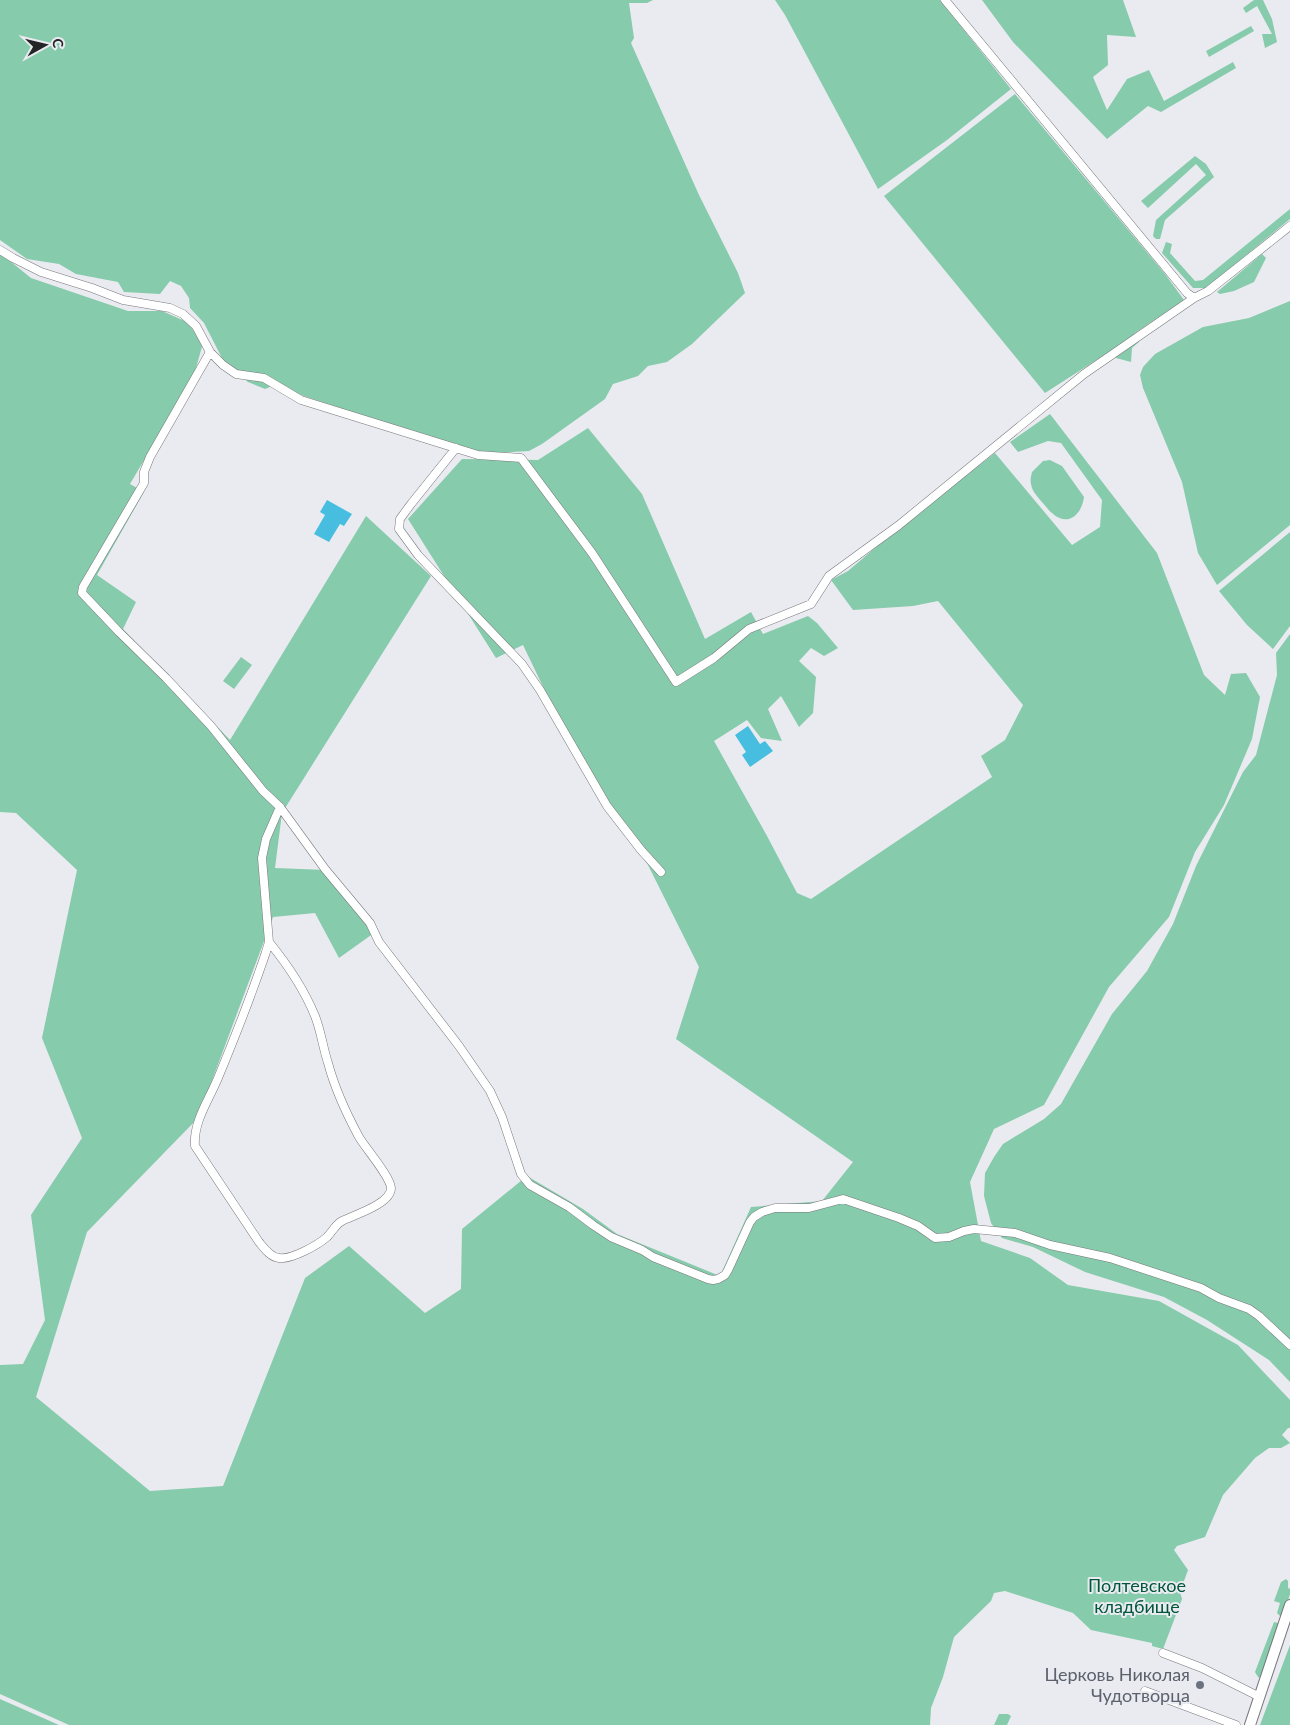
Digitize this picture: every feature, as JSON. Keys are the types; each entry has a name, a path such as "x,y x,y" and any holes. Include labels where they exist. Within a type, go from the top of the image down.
{"street":[{"path":"945,0 1187,293 1194,298"},
{"path":"0,250 42,272 123,300 170,308 183,314 196,326 210,352 236,374 264,378 301,400 478,455 521,458 592,553 676,682 714,658 749,629 811,604 828,576 899,525 1084,374 1194,298 1208,291 1290,226"},
{"path":"210,352 150,457 144,472 144,483 83,587 82,593 211,726 263,791 280,807 325,868 370,922 379,942 459,1046 490,1091 502,1117 522,1174 530,1185 568,1206 611,1237 642,1250 653,1257 708,1279 718,1279 724,1275 740,1248 750,1222 762,1212 775,1208 809,1208 843,1199 918,1226 935,1238 949,1238 964,1231 974,1229 1015,1233 1050,1245 1110,1258 1201,1288 1218,1298 1249,1309 1290,1345"},
{"path":"456,448 400,519 399,529 418,554 522,664 540,690 607,806 641,850 661,872"},
{"path":"268,942 286,964 315,1016 328,1066 346,1113 386,1178 390,1188 389,1194 377,1206 338,1224 332,1233 312,1248 286,1258 278,1258 271,1255 259,1242 196,1146 195,1139 197,1124 218,1078 258,977 268,942 262,858 266,839 280,807"},
{"path":"1250,1725 1258,1696 1290,1605"},
{"path":"1163,1653 1202,1668 1258,1696"},
{"path":"1144,1692 1236,1725"}],"green space":[{"path":"0,0 653,0 647,3 629,3 634,38 631,43 699,195 738,273 745,293 692,344 667,362 648,366 638,376 613,384 605,399 542,444 529,451 481,452 421,435 295,393 277,384 265,389 248,382 224,362 204,323 190,308 189,298 181,286 170,281 160,294 124,292 118,282 76,274 59,264 27,259 0,240"},
{"path":"775,0 940,0 1011,89 947,140 878,189 785,15"},
{"path":"982,0 1123,0 1136,37 1107,35 1108,65 1093,77 1107,110 1127,79 1149,70 1164,101 1233,62 1236,68 1161,112 1148,106 1107,139 1013,42"},
{"path":"1254,0 1263,0 1272,19 1277,42 1265,48 1262,34 1272,34 1257,6 1246,13 1243,8"},
{"path":"1251,26 1254,31 1209,57 1206,51"},
{"path":"1015,94 1165,274 1184,300 1135,333 1138,336 1139,342 1132,348 1131,362 1116,358 1112,350 1045,393 884,196"},
{"path":"1195,156 1206,164 1214,177 1165,220 1160,239 1156,239 1153,236 1156,220 1206,175 1196,164 1148,208 1141,201"},
{"path":"1290,209 1290,219 1206,288 1193,288 1162,253 1166,242 1172,244 1170,253 1195,281 1203,280"},
{"name":"Полтевское кладбище","path":"0,253 31,278 128,311 162,311 187,322 203,343 194,375 130,484 144,492 97,575 136,602 123,629 230,740 366,516 431,576 282,813 275,868 326,870 374,933 339,958 315,913 273,917 198,1118 87,1232 36,1397 150,1491 223,1486 305,1278 349,1246 425,1313 461,1289 462,1229 527,1176 583,1209 617,1234 720,1276 751,1207 822,1201 853,1162 676,1039 699,967 648,865 586,776 523,645 496,658 408,519 462,459 538,460 588,428 642,494 705,639 751,612 763,634 808,616 817,623 838,648 824,656 811,648 799,661 816,677 813,713 799,727 781,696 768,709 782,741 761,738 747,720 714,741 797,893 811,899 992,777 981,756 1005,740 1023,705 938,601 913,606 853,610 831,580 848,571 901,526 995,453 1072,545 1100,527 1102,500 1061,443 1048,441 1018,452 1010,442 1050,414 1157,553 1204,675 1225,695 1231,674 1246,673 1260,697 1252,739 1224,805 1195,852 1169,917 1109,987 1044,1105 994,1129 970,1182 981,1241 1030,1258 1068,1285 1159,1301 1238,1345 1290,1400 1290,1428 1282,1435 1290,1443 1281,1448 1269,1448 1255,1458 1223,1495 1205,1537 1177,1546 1174,1550 1188,1570 1180,1592 1182,1599 1163,1649 1152,1646 1152,1643 1091,1630 1073,1613 1005,1591 994,1593 991,1601 954,1637 943,1677 931,1708 930,1725 69,1725 0,1694 0,1365 23,1364 45,1320 31,1215 82,1138 42,1038 77,870 16,813 0,812"},
{"path":"1262,254 1266,258 1254,282 1234,291 1220,294 1217,292"},
{"path":"1290,301 1290,525 1217,585 1198,553 1182,482 1143,388 1140,375 1143,367 1155,354 1203,327 1249,318"},
{"path":"1050,460 1062,466 1084,497 1080,509 1069,519 1063,519 1051,512 1036,495 1032,487 1032,472 1043,461"},
{"path":"1290,532 1290,626 1273,649 1247,625 1219,591"},
{"path":"1290,634 1290,1382 1269,1360 1207,1320 1164,1297 1085,1272 1033,1247 1002,1238 991,1223 984,1196 985,1173 1003,1144 1044,1119 1061,1104 1112,1014 1147,971 1173,924 1196,866 1243,772 1256,755 1277,675 1276,653"},
{"path":"241,657 252,665 234,689 223,681"},
{"path":"1286,1579 1290,1594 1283,1616 1280,1616 1277,1613 1280,1603 1274,1601 1281,1582"},
{"path":"1274,1622 1280,1626 1261,1678 1255,1672"},
{"path":"1290,1645 1290,1725 1260,1725"},
{"path":"0,1699 59,1725 0,1725"},
{"path":"999,1714 1011,1716 1007,1725 994,1725"}],"water":[{"path":"327,500 352,514 344,526 340,524 329,542 314,534 325,515 320,512"},
{"path":"748,726 760,744 765,741 773,751 750,767 742,755 746,752 735,735"}],"place":[{"name":"Церковь Николая Чудотворца","path":"1200,1685"}]}
